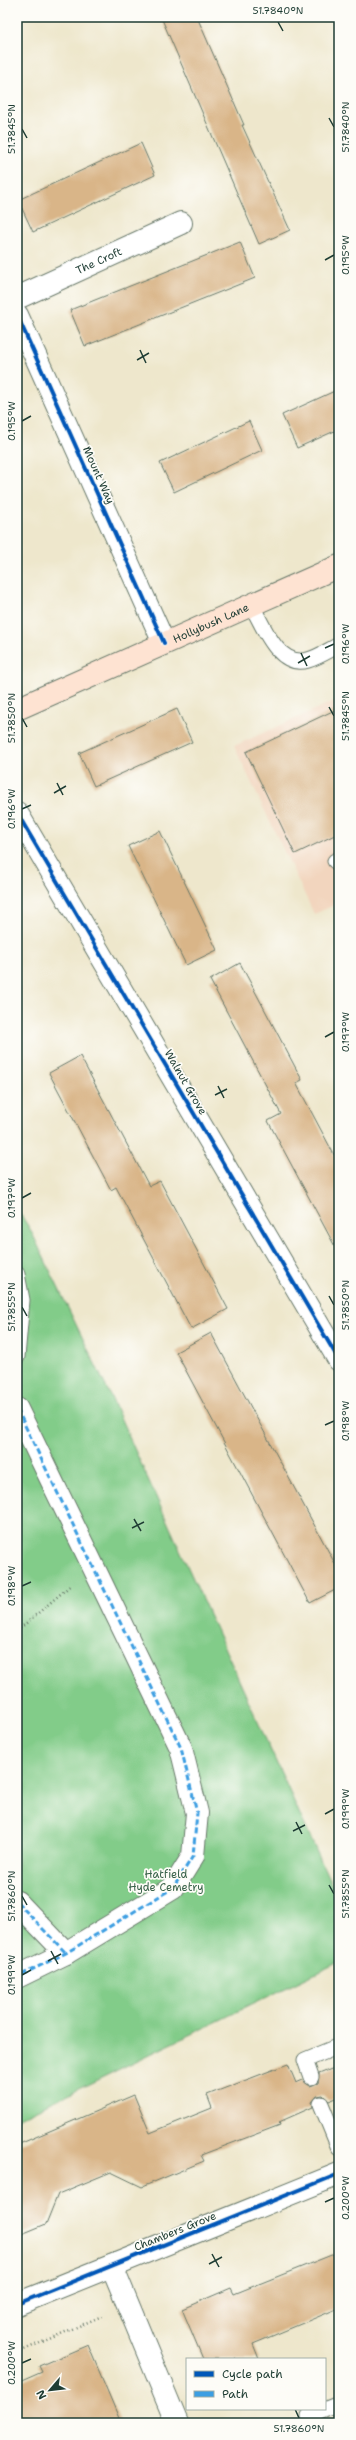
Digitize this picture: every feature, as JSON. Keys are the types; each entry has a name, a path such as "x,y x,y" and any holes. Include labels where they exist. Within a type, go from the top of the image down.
{"street":[{"name":"The Croft","path":"17,298 181,223"},
{"name":"Mount Way","path":"17,315 164,643"},
{"name":"Hollybush Lane","path":"17,709 339,566"},
{"name":"Walnut Grove","path":"17,813 339,1360"},
{"path":"17,1409 94,1565 181,1748 197,1813 193,1856 172,1888 66,1953 17,1976"},
{"path":"17,1902 66,1953"},
{"name":"Chambers Grove","path":"17,2304 339,2174"},
{"path":"112,2266 177,2423"}],"lane":[{"path":"252,604 278,651 291,660 307,660 339,645"},
{"path":"17,1274 22,1300 17,1357"},
{"path":"311,2077 305,2060 339,2046"},
{"path":"321,2104 339,2148"},
{"path":"326,2409 339,2404"},
{"path":"310,2416 324,2410"}],"path":[{"path":"17,1631 94,1565"},
{"path":"17,2353 107,2314"}],"shaded area":[{"path":"339,699 339,903 314,914 234,746"}],"green space":[{"name":"Hatfield Hyde Cemetry","path":"17,1209 30,1229 110,1395 339,1901 339,1962 17,2119"}],"building":[{"path":"161,17 197,17 244,125 242,125 290,230 259,244"},
{"path":"141,143 155,175 33,232 18,200"},
{"path":"240,242 255,278 85,346 70,310"},
{"path":"339,389 339,429 297,448 282,415"},
{"path":"249,421 262,450 174,492 160,463"},
{"path":"339,708 339,833 295,854 246,752"},
{"path":"177,709 192,742 94,786 79,753"},
{"path":"160,831 217,950 186,965 128,846"},
{"path":"240,963 302,1080 296,1083 339,1164 339,1254 268,1121 281,1114 210,980"},
{"path":"80,1056 149,1186 160,1181 228,1309 191,1329 116,1187 111,1190 49,1073"},
{"path":"211,1333 339,1571 339,1588 310,1603 176,1352"},
{"path":"288,2064 296,2083 303,2080 310,2086 318,2083 319,2074 339,2066 339,2097 329,2101 323,2095 317,2096 312,2102 313,2107 279,2122 280,2125 201,2155 204,2161 142,2187 111,2172 58,2194 46,2224 17,2236 17,2145 134,2095 150,2133 212,2108 207,2095"},
{"path":"339,2252 339,2308 253,2344 259,2358 203,2358 182,2309 231,2288 234,2294"},
{"path":"88,2345 121,2423 17,2423 17,2383 42,2372 39,2366"}],"marked path":[{"path":"17,1409 181,1748 197,1813 193,1856 173,1888 66,1953 17,1977"},
{"path":"17,1902 66,1953"}],"cycle path":[{"path":"17,315 164,643"},
{"path":"17,813 339,1360"},
{"path":"17,2304 339,2174"}]}
